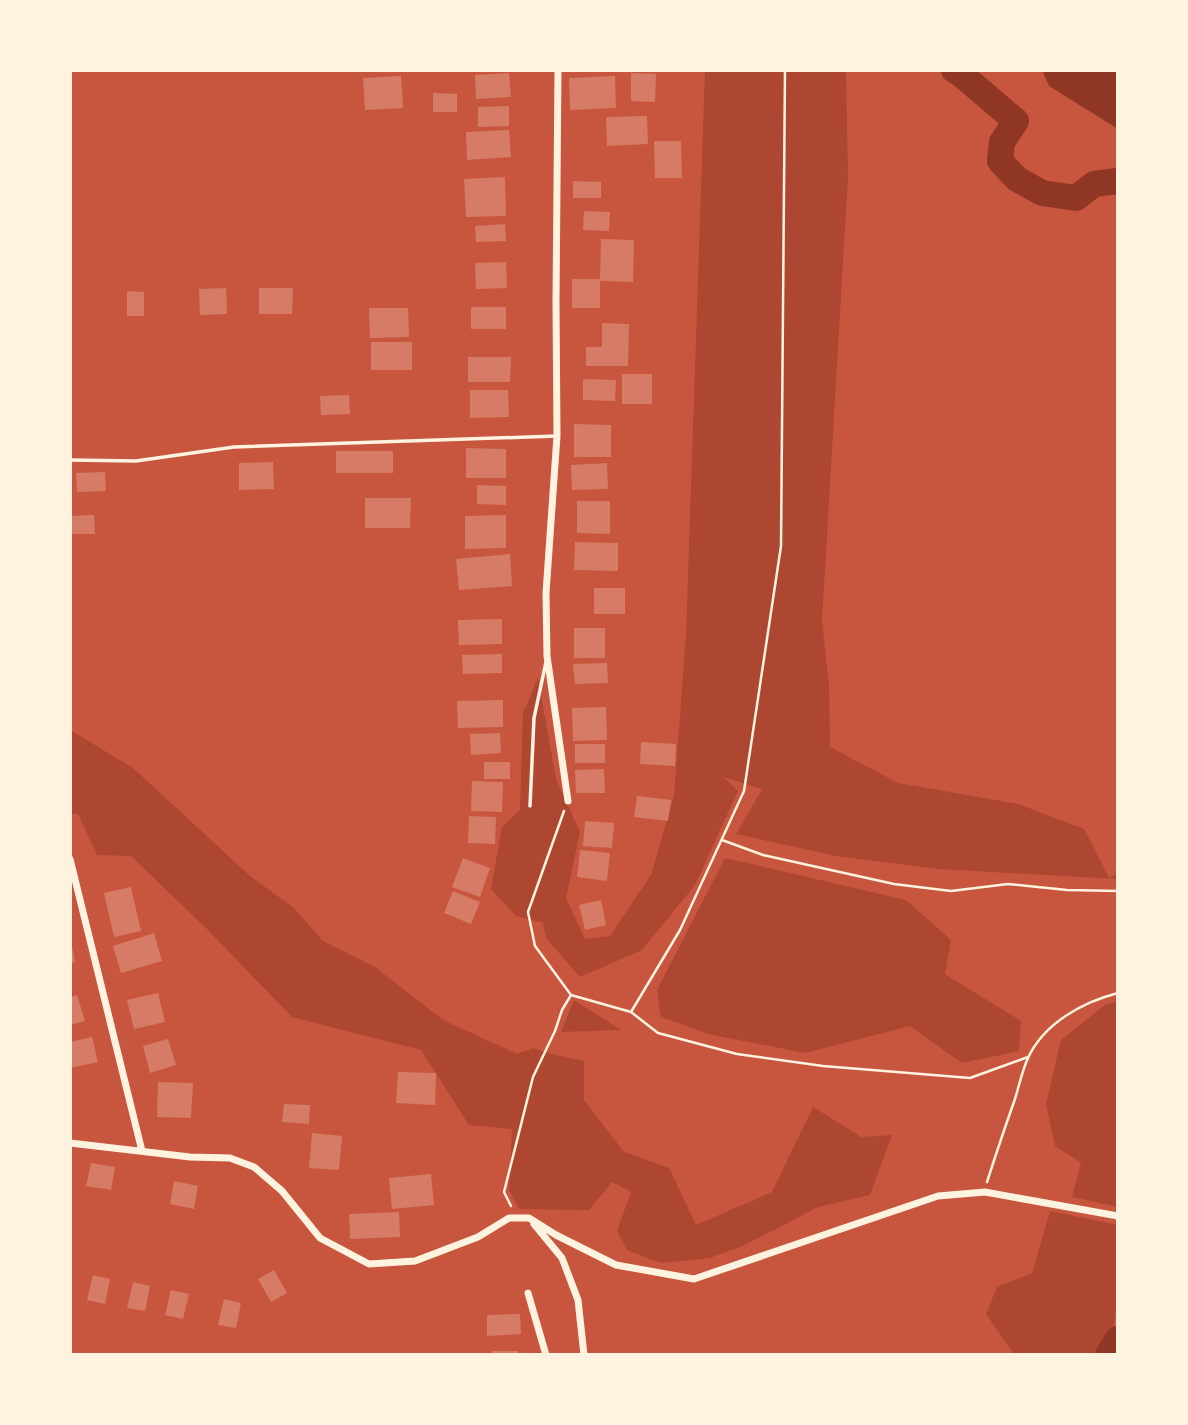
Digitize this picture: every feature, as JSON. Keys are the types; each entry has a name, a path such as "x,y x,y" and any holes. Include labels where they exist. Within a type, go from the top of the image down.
{"street":[{"path":"558,70 557,436 546,593 547,656 568,801"},
{"path":"70,859 142,1151"},
{"path":"70,1143 190,1157 230,1158 254,1167 282,1191 320,1238 369,1264 415,1261 478,1237 509,1218 529,1218 555,1235 615,1265 694,1279 938,1196 985,1192 1118,1216"},
{"path":"529,1218 562,1258 578,1300 584,1355"},
{"path":"528,1293 546,1355"}],"lane":[{"path":"70,460 136,461 234,447 557,436"},
{"path":"530,806 534,718 547,656"}],"path":[{"path":"631,1012 680,930 744,792 781,546 785,70"},
{"path":"568,801 528,912 535,946 571,995 631,1012 658,1033 737,1054 823,1066 970,1078 1028,1057"},
{"path":"722,840 763,855 894,884 951,891 1008,884 1067,890 1118,891"},
{"path":"985,1192 1028,1057 1045,1033 1073,1010 1095,999 1118,993"},
{"path":"518,1218 504,1192 533,1077 571,995"}],"shaded area":[{"path":"705,70 846,70 848,176 822,621 829,686 830,747 898,783 1018,804 1084,829 1109,878 1118,873 1118,879 938,869 836,856 736,834 762,789 723,777 738,791 695,885 642,950 580,977 546,938 543,923 516,916 491,889 502,827 520,810 523,713 538,678 556,779 580,832 566,898 585,939 610,936 651,875 674,796 686,636"},
{"path":"1042,70 1118,70 1118,129 1049,86"},
{"path":"70,730 133,768 250,876 294,908 323,941 375,967 443,1020 517,1054 533,1048 584,1061 584,1100 624,1152 669,1168 696,1225 772,1192 813,1107 861,1137 892,1135 870,1195 818,1207 745,1245 710,1258 661,1263 627,1250 617,1231 631,1192 612,1182 589,1210 519,1209 509,1190 512,1129 469,1125 421,1050 292,1017 208,930 131,856 97,855 78,814 70,814"},
{"path":"725,858 906,900 951,940 945,974 1021,1021 1019,1051 962,1063 910,1026 805,1053 708,1034 661,1017 657,990"},
{"path":"574,1000 621,1030 561,1032"},
{"path":"1118,1001 1118,1207 1072,1197 1081,1163 1055,1146 1046,1104 1061,1040 1105,1005"},
{"path":"1050,1211 1118,1225 1118,1299 1113,1328 1096,1355 1015,1355 986,1314 997,1287 1032,1273"}],"building":[{"path":"509,73 511,97 476,99 475,75"},
{"path":"631,73 656,74 655,102 631,101"},
{"path":"401,76 403,108 365,110 363,78"},
{"path":"615,76 616,108 570,110 569,78"},
{"path":"433,93 457,94 457,112 433,112"},
{"path":"509,106 509,126 478,127 478,107"},
{"path":"647,116 648,144 607,146 606,117"},
{"path":"509,130 511,157 467,160 466,132"},
{"path":"654,141 681,141 682,178 655,178"},
{"path":"505,177 506,216 466,217 464,179"},
{"path":"573,181 601,182 601,198 573,198"},
{"path":"584,211 610,212 609,231 583,230"},
{"path":"505,224 506,241 476,242 475,226"},
{"path":"601,239 634,240 633,282 600,281 600,308 572,308 572,279 600,279"},
{"path":"506,262 507,288 476,289 475,263"},
{"path":"226,288 227,314 200,315 199,289"},
{"path":"259,288 293,288 292,314 259,314"},
{"path":"127,291 144,292 144,316 127,316"},
{"path":"471,307 506,307 506,329 471,329"},
{"path":"369,308 408,308 409,337 370,338"},
{"path":"602,323 629,324 628,366 586,366 586,347 602,347"},
{"path":"371,342 412,342 412,370 371,370"},
{"path":"468,357 511,357 510,382 468,382"},
{"path":"622,374 652,374 652,404 622,404"},
{"path":"583,379 616,380 615,401 583,400"},
{"path":"470,390 508,390 509,417 470,418"},
{"path":"349,395 350,414 321,415 320,396"},
{"path":"574,424 611,425 611,457 574,457"},
{"path":"466,448 506,449 506,478 466,478"},
{"path":"336,451 393,451 393,473 336,473"},
{"path":"273,462 274,489 239,490 239,463"},
{"path":"607,463 608,489 572,490 571,465"},
{"path":"105,472 106,491 77,492 76,473"},
{"path":"477,485 506,486 506,505 477,504"},
{"path":"365,498 411,498 410,528 365,528"},
{"path":"577,501 610,501 610,534 577,533"},
{"path":"94,515 95,534 70,534 70,516"},
{"path":"506,515 506,548 465,549 465,516"},
{"path":"575,542 618,543 618,571 574,570"},
{"path":"510,554 512,586 459,590 456,559"},
{"path":"594,588 625,588 625,614 594,614"},
{"path":"502,619 502,644 459,645 458,620"},
{"path":"574,628 605,628 605,658 574,658"},
{"path":"502,654 502,673 463,674 462,655"},
{"path":"607,663 608,683 575,684 573,664"},
{"path":"503,700 503,727 458,728 457,701"},
{"path":"606,707 607,740 573,741 572,708"},
{"path":"500,733 501,753 471,755 470,734"},
{"path":"641,742 676,744 675,766 640,764"},
{"path":"575,744 605,744 605,763 575,763"},
{"path":"484,762 510,762 510,779 484,779"},
{"path":"604,769 605,793 576,793 575,770"},
{"path":"472,781 503,782 502,812 471,811"},
{"path":"637,796 671,800 668,821 634,817"},
{"path":"469,816 496,817 495,844 468,843"},
{"path":"585,821 614,823 612,848 583,846"},
{"path":"580,850 610,853 607,881 577,877"},
{"path":"463,858 490,868 480,897 452,887"},
{"path":"131,887 141,931 114,937 104,893"},
{"path":"453,891 480,902 471,924 444,913"},
{"path":"601,900 606,925 585,930 579,905"},
{"path":"154,933 162,961 121,973 113,946"},
{"path":"70,943 75,962 70,963"},
{"path":"158,993 165,1022 134,1029 127,1000"},
{"path":"77,995 85,1021 70,1025 70,997"},
{"path":"92,1037 98,1062 70,1068 70,1042"},
{"path":"168,1039 176,1065 150,1073 143,1046"},
{"path":"398,1072 436,1073 435,1105 396,1103"},
{"path":"158,1082 193,1083 191,1118 157,1117"},
{"path":"284,1104 310,1105 309,1124 282,1122"},
{"path":"312,1133 342,1136 339,1170 309,1168"},
{"path":"91,1163 115,1167 111,1190 86,1186"},
{"path":"431,1174 434,1205 392,1209 389,1178"},
{"path":"174,1181 198,1186 194,1209 170,1204"},
{"path":"399,1212 400,1237 350,1239 349,1214"},
{"path":"274,1270 287,1293 271,1302 258,1279"},
{"path":"93,1275 110,1279 105,1304 87,1300"},
{"path":"133,1282 150,1286 145,1311 127,1308"},
{"path":"171,1290 189,1294 183,1319 165,1315"},
{"path":"224,1299 241,1303 236,1328 218,1325"},
{"path":"520,1314 521,1334 487,1336 487,1315"},
{"path":"492,1351 518,1351 518,1355 492,1355"}],"waterway":[{"path":"954,70 1016,121 1002,142 1000,161 1017,179 1042,193 1076,198 1094,184 1118,181"},
{"path":"1108,1355 1118,1339"}]}
